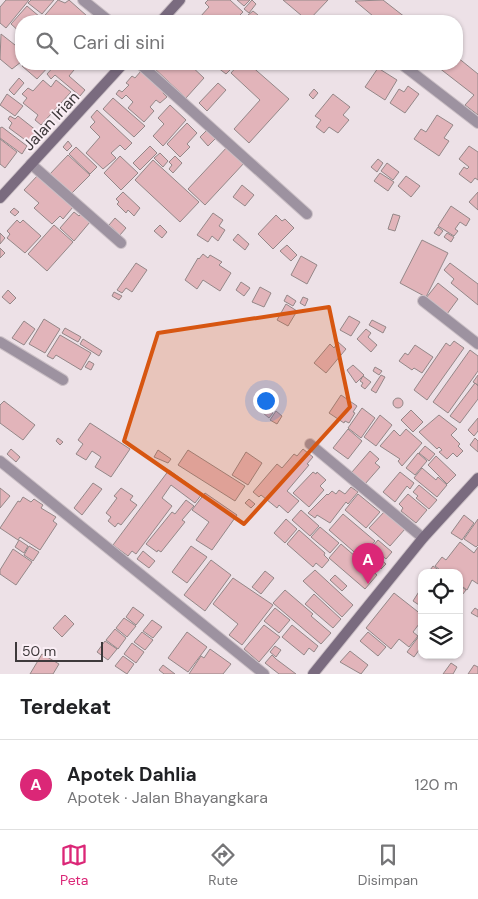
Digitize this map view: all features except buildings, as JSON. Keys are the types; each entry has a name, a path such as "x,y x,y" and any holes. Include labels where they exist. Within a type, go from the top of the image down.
{"main road":[{"path":"166,15 180,0"},
{"name":"Jalan Irian","path":"0,198 117,70"},
{"path":"313,674 423,538 478,478"}],"street":[{"path":"83,0 102,15"},
{"path":"147,70 307,214"},
{"path":"409,70 478,123"},
{"path":"31,164 121,243"},
{"path":"423,301 478,344"},
{"path":"0,342 63,380"},
{"path":"310,444 423,538"},
{"path":"0,461 264,674"}],"highlighted area":[{"path":"329,307 350,407 244,524 124,441 158,333"}],"place":[{"name":"Apotek Dahlia","path":"368,584"}]}
